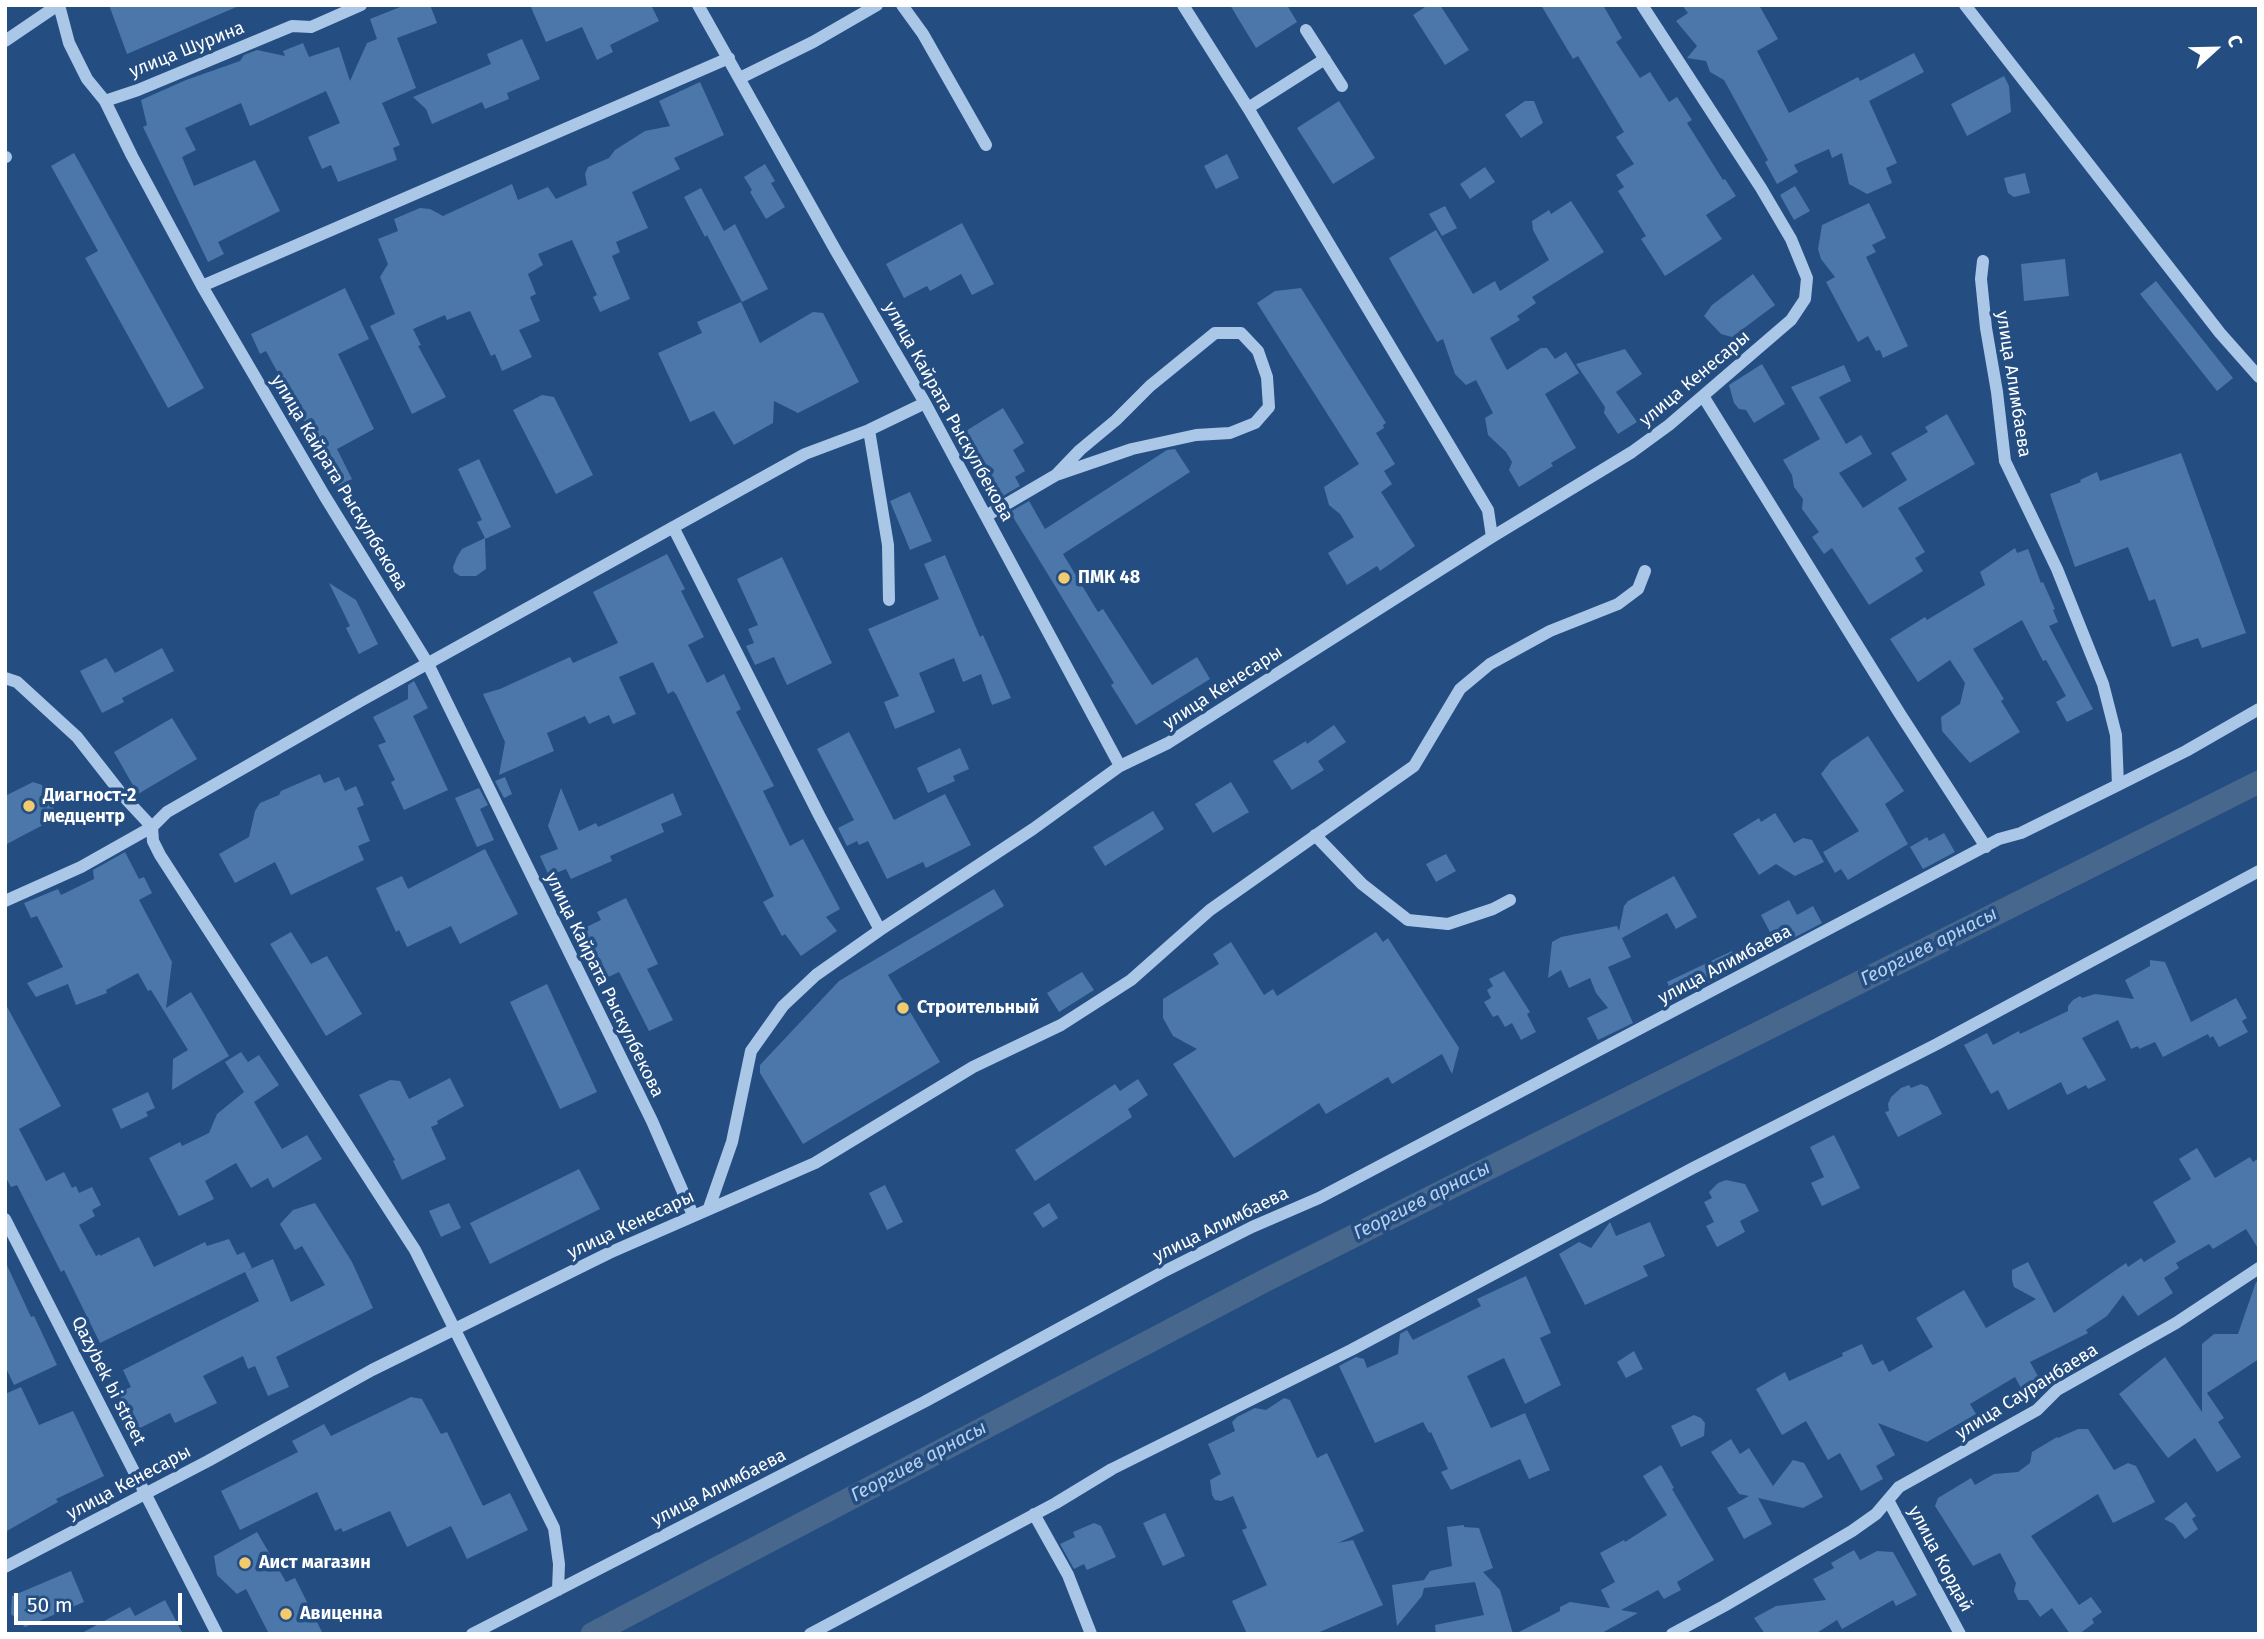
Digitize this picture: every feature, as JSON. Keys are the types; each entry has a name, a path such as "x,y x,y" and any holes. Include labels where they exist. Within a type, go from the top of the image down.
{"street":[{"path":"5,41 59,5"},
{"name":"улица Кайрата Рыскулбекова","path":"59,5 69,43 87,79 105,101 202,286 324,495 428,664 652,1121 694,1215"},
{"name":"улица Шурина","path":"105,101 292,26 311,27 361,5"},
{"name":"улица Кайрата Рыскулбекова","path":"698,5 925,403 1120,766"},
{"path":"740,78 813,42 877,5"},
{"path":"902,5 923,34 986,145"},
{"path":"1183,5 1248,108 1488,510 1492,537"},
{"name":"улица Кенесары","path":"5,1567 372,1370 609,1253 709,1208 732,1142 751,1051 783,1006 816,975 1033,829 1120,766 1168,743 1492,537 1632,452 1669,425 1791,320 1805,299 1807,278 1777,213 1642,5"},
{"path":"1965,5 2220,333 2259,377"},
{"path":"1306,30 1342,86"},
{"path":"202,286 729,58"},
{"path":"1248,108 1325,59"},
{"name":"улица Алимбаева","path":"1983,261 1981,279 1984,315 2005,461 2057,569 2103,684 2116,735 2119,785"},
{"path":"986,516 1056,475 1132,449 1196,435 1230,433 1255,423 1269,407 1267,377 1258,351 1241,333 1215,332 1159,378 1056,475"},
{"path":"1703,396 1900,714 1986,847"},
{"path":"5,901 81,867 152,827 167,812 805,454 869,430 925,403"},
{"path":"869,430 888,545 889,600"},
{"path":"673,527 819,816 880,930"},
{"path":"709,1208 815,1163 973,1067 1061,1025 1131,980 1210,910 1414,766 1460,689 1490,664 1550,631 1618,604 1638,589 1645,571"},
{"path":"5,678 17,682 68,728 152,827 153,841 160,855 415,1250 554,1528 559,1564 558,1590"},
{"name":"улица Алимбаева","path":"472,1634 924,1402 1161,1273 1252,1227 1319,1198 1999,839 2021,833 2119,785 2259,709"},
{"path":"1315,835 1362,884 1408,920 1448,924 1493,909 1510,900"},
{"path":"810,1634 1112,1469 1351,1350 1693,1168 1937,1044 2259,871"},
{"name":"Qazybek bi street","path":"5,1219 217,1634"},
{"name":"улица Сауранбаева","path":"1672,1634 1852,1531 1876,1514 1899,1487 2037,1410 2057,1390 2176,1323 2259,1268"},
{"name":"улица Кордай","path":"1888,1500 1960,1634"},
{"path":"1034,1514 1068,1575 1091,1634"}],"building":[{"path":"109,5 241,5 127,54"},
{"path":"405,5 430,5 437,23 397,38 416,88 382,103 400,145 393,148 397,160 338,182 331,165 322,169 308,137 340,123 326,91 250,126 241,103 185,128 196,150 182,157 194,186 255,160 280,211 218,242 224,254 208,262 143,127 147,125 141,100 186,80 240,61 244,55 257,50 285,56 283,51 303,43 309,57 339,47 350,81 367,43 377,39 370,19"},
{"path":"530,5 651,5 659,21 610,45 613,52 597,60 582,27 546,42"},
{"path":"1230,5 1287,5 1297,22 1256,48"},
{"path":"1428,5 1440,5 1469,50 1445,65 1413,15"},
{"path":"1541,5 1603,5 1622,38 1616,42 1640,78 1650,72 1669,102 1677,97 1692,120 1687,123 1736,196 1706,215 1722,239 1665,276 1641,239 1646,236 1618,191 1624,187 1616,175 1634,164 1616,137 1624,132 1578,56 1573,59"},
{"path":"1682,5 1759,5 1778,39 1757,51 1789,113 1858,77 1860,81 1914,53 1924,72 1869,101 1897,163 1886,168 1892,183 1867,194 1849,184 1842,153 1832,158 1829,149 1794,165 1798,172 1777,184 1765,162 1768,160 1724,80 1710,72 1706,61 1687,58 1697,46 1676,21 1688,13"},
{"path":"522,39 540,79 507,93 509,99 485,109 482,102 432,124 426,109 413,97 491,64 487,54"},
{"path":"2004,76 2009,86 2011,112 1967,136 1951,104"},
{"path":"700,82 724,135 674,158 680,169 632,192 648,228 616,242 620,252 612,256 630,299 600,312 593,297 597,295 572,240 538,254 543,265 528,274 536,294 530,297 540,321 519,330 532,357 502,371 495,354 491,356 470,311 447,320 445,315 413,329 421,345 418,346 446,397 412,414 370,326 395,314 380,277 388,264 378,239 398,231 394,219 420,208 430,209 443,216 512,184 518,200 548,187 556,199 587,185 585,174 588,167 609,158 615,150 645,131 670,126 659,101"},
{"path":"1339,101 1375,158 1333,184 1297,128"},
{"path":"1525,101 1534,101 1543,123 1521,138 1505,115"},
{"path":"74,153 204,388 168,408 85,258 98,251 51,166"},
{"path":"1227,154 1239,178 1216,189 1204,166"},
{"path":"765,164 775,181 771,183 785,207 766,219 744,177"},
{"path":"1485,167 1495,182 1470,199 1460,184"},
{"path":"2025,173 2030,193 2014,197 2008,193 2004,178"},
{"path":"1795,186 1810,211 1794,220 1780,195"},
{"path":"701,188 724,231 735,224 768,289 742,302 684,197"},
{"path":"1571,201 1604,252 1532,297 1536,303 1517,316 1520,320 1490,338 1507,370 1541,348 1547,348 1555,359 1566,352 1579,373 1545,394 1576,448 1519,487 1509,470 1512,462 1506,452 1488,435 1485,418 1493,413 1476,380 1466,385 1455,374 1443,339 1437,342 1389,258 1436,230 1473,294 1495,281 1500,291 1549,260 1533,230 1532,221 1549,210 1551,214"},
{"path":"1869,203 1886,238 1872,245 1876,252 1866,257 1908,346 1883,358 1868,336 1858,342 1826,282 1835,277 1821,259 1818,249 1822,225"},
{"path":"1445,206 1457,228 1442,236 1429,214"},
{"path":"962,223 994,284 972,295 961,274 930,291 927,286 904,298 886,264"},
{"path":"2065,259 2069,296 2024,301 2021,264"},
{"path":"1753,274 1775,305 1732,337 1721,334 1704,316 1712,305"},
{"path":"2156,281 2233,378 2217,391 2140,294"},
{"path":"345,288 369,339 338,354 374,429 337,449 352,479 336,487 266,351 260,354 251,334"},
{"path":"1301,288 1386,423 1384,428 1376,433 1395,464 1384,471 1392,484 1381,492 1415,546 1380,571 1377,566 1347,585 1328,553 1354,537 1340,514 1329,505 1324,487 1359,464 1257,303 1275,291"},
{"path":"741,302 760,343 813,312 823,313 859,382 798,413 774,401 773,423 734,445 714,411 690,422 658,353 702,333 697,322"},
{"path":"1625,349 1642,374 1616,392 1637,422 1618,434 1604,413 1605,407 1576,364"},
{"path":"1762,364 1785,404 1754,423 1746,410 1739,409 1734,403 1729,385"},
{"path":"1844,365 1851,381 1819,397 1846,444 1861,435 1872,454 1839,473 1863,508 1907,480 1891,453 1928,432 1925,427 1947,414 1975,464 1898,508 1925,552 1915,558 1923,571 1869,605 1832,548 1824,554 1812,537 1819,532 1802,509 1803,499 1794,487 1792,475 1783,460 1820,439 1791,387"},
{"path":"542,395 554,397 593,475 556,494 513,410"},
{"path":"1003,408 1024,443 1013,450 1025,471 1015,477 1020,486 1001,497 961,434"},
{"path":"1175,449 1190,472 1063,554 1098,612 1103,609 1152,685 1197,657 1210,679 1136,725 1111,685 1114,683 1010,512 1029,501 1045,529 1167,450"},
{"path":"2181,453 2246,633 2202,648 2198,638 2172,647 2155,599 2149,601 2128,547 2075,567 2050,494 2081,482 2080,480 2097,472 2100,481"},
{"path":"479,459 511,527 485,539 486,569 476,576 460,576 454,572 453,567 462,549 485,538 477,522 482,520 458,469"},
{"path":"910,492 932,541 910,550 890,501"},
{"path":"2015,548 2017,553 2028,549 2055,609 2053,610 2058,622 2049,626 2093,709 2067,722 2056,702 2066,696 2046,660 2043,661 2022,620 1973,649 2004,699 2001,701 2020,732 1970,763 1942,731 1941,717 1960,704 1965,683 1950,660 1918,682 1890,639 1985,585 1980,572"},
{"path":"667,554 685,589 681,591 704,637 688,645 707,683 724,674 741,709 736,712 774,786 763,791 790,846 803,839 840,909 826,917 837,931 801,956 785,934 782,936 763,902 774,896 676,694 673,691 668,694 653,662 619,677 636,714 613,724 609,715 589,724 585,716 547,733 554,751 499,775 505,742 483,694 570,657 573,663 618,643 593,592"},
{"path":"945,555 980,637 983,635 1011,698 992,705 981,674 963,682 954,658 919,673 935,712 895,729 884,702 899,696 868,629 939,599 924,564"},
{"path":"782,557 832,663 787,685 774,657 755,665 746,646 754,643 748,629 758,625 737,579"},
{"path":"329,583 356,600 378,644 359,654 346,628 350,626"},
{"path":"162,648 174,671 122,698 124,702 102,713 80,671 106,658 115,673"},
{"path":"414,681 428,708 413,716 448,790 404,810 391,782 395,780 378,745 386,742 373,717 408,699 408,685"},
{"path":"172,718 197,759 138,794 114,752"},
{"path":"1334,725 1346,742 1318,761 1324,770 1292,790 1273,761 1306,741 1307,744"},
{"path":"849,732 894,820 945,794 971,845 926,868 923,862 887,879 868,841 859,845 857,841 847,846 838,828 854,820 817,749"},
{"path":"1868,736 1904,791 1885,804 1908,844 1848,880 1841,869 1835,873 1823,852 1859,831 1821,774 1831,761"},
{"path":"960,748 969,769 953,776 955,781 928,793 917,768"},
{"path":"320,774 324,783 339,777 345,791 356,786 364,805 357,808 370,841 358,846 364,860 291,895 275,862 235,883 219,854 249,837 255,811 260,803"},
{"path":"505,777 512,794 504,798 495,781"},
{"name":"Диагност-2 медцентр","path":"33,782 42,785 58,817 5,845 5,796"},
{"path":"1231,782 1249,812 1213,833 1195,804"},
{"path":"479,788 488,805 480,809 494,840 477,847 455,798"},
{"path":"561,788 579,831 596,823 598,827 673,793 682,815 661,824 664,832 610,856 612,861 571,879 566,869 549,876 540,856 558,849 548,826"},
{"path":"1153,811 1164,829 1105,866 1093,847"},
{"path":"1775,813 1794,843 1803,838 1812,840 1824,862 1795,876 1776,864 1759,875 1733,834 1759,818 1761,822"},
{"path":"1944,833 1955,852 1923,869 1910,847 1927,837 1929,841"},
{"path":"485,849 518,914 460,944 451,926 407,947 399,930 396,932 376,888 402,876 408,889"},
{"path":"125,852 139,879 144,877 152,893 139,900 172,962 166,1008 191,992 229,1056 172,1090 173,1059 188,1050 138,973 106,990 107,993 76,1005 68,984 36,997 27,983 63,967 37,916 31,918 24,903 58,889 61,895 94,879 93,870"},
{"path":"1446,854 1456,871 1436,882 1426,864"},
{"path":"1674,876 1697,917 1676,929 1667,913 1622,938 1631,957 1608,967 1633,1023 1598,1040 1587,1018 1608,1008 1596,993 1590,978 1569,988 1561,970 1548,978 1552,942 1561,937 1617,926 1619,931 1624,906 1628,901"},
{"path":"994,889 1004,906 888,975 940,1062 803,1144 760,1073 760,1065 839,981"},
{"path":"626,898 658,964 647,969 673,1020 649,1031 619,972 602,980 578,931 601,920 597,912"},
{"path":"1789,900 1797,915 1813,906 1822,923 1784,943 1777,930 1771,934 1761,915"},
{"path":"291,932 311,964 327,956 362,1014 326,1036 270,944"},
{"path":"1376,932 1383,942 1388,938 1459,1048 1452,1074 1442,1054 1392,1084 1388,1077 1326,1114 1319,1103 1234,1158 1173,1064 1197,1049 1173,1036 1163,1018 1163,999 1219,964 1213,954 1231,942 1264,995 1273,989 1277,996"},
{"path":"1732,951 1740,966 1675,1000 1667,982"},
{"path":"2150,960 2165,962 2191,1022 2236,998 2247,1018 2242,1021 2248,1032 2219,1047 2213,1036 2210,1038 2208,1034 2163,1057 2155,1042 2139,1049 2138,1046 2131,1049 2118,1020 2082,1038 2106,1080 2088,1089 2086,1085 2067,1095 2061,1082 2008,1110 1998,1090 1991,1094 1964,1045 1987,1033 1993,1045 2019,1031 2020,1034 2068,1011 2068,1006 2080,996 2082,998 2095,994 2134,999 2125,980 2150,966"},
{"path":"1504,971 1530,1012 1527,1014 1536,1032 1521,1040 1512,1023 1505,1027 1498,1015 1493,1017 1484,1002 1491,998 1487,990 1493,986 1489,979"},
{"path":"1082,972 1094,990 1059,1012 1047,993"},
{"path":"547,984 597,1092 560,1109 510,1002"},
{"path":"5,1003 61,1106 19,1129 46,1181 64,1172 72,1188 76,1186 79,1193 92,1187 101,1205 92,1210 95,1216 79,1225 96,1256 139,1237 154,1267 205,1242 207,1246 229,1239 237,1255 244,1252 252,1268 246,1271 273,1259 291,1302 325,1285 302,1246 295,1250 280,1224 293,1210 315,1203 352,1262 373,1308 276,1357 289,1387 268,1396 255,1366 248,1369 243,1356 203,1376 217,1403 175,1423 170,1413 136,1430 118,1393 131,1387 123,1370 259,1301 245,1272 100,1343 17,1185 11,1187 5,1176"},
{"path":"241,1052 248,1062 259,1055 279,1085 254,1102 282,1149 307,1135 322,1159 273,1188 268,1178 251,1188 236,1163 205,1181 214,1199 179,1216 149,1158 180,1142 182,1146 209,1133 217,1114 244,1092 225,1062"},
{"path":"450,1078 464,1106 431,1127 446,1159 402,1180 393,1161 395,1160 359,1095 390,1080 400,1081 409,1099"},
{"path":"1138,1079 1148,1095 1128,1109 1132,1117 1035,1181 1015,1150 1115,1084 1120,1091"},
{"path":"1921,1084 1928,1087 1942,1114 1898,1137 1885,1112 1889,1111 1891,1097 1901,1088"},
{"path":"148,1092 155,1108 146,1112 148,1116 121,1129 112,1109"},
{"path":"1834,1135 1860,1188 1822,1206 1811,1183 1824,1177 1810,1147"},
{"path":"2197,1148 2215,1178 2250,1157 2253,1162 2259,1158 2259,1250 2246,1229 2213,1249 2209,1244 2176,1263 2179,1268 2164,1278 2173,1293 2138,1316 2123,1295 2107,1316 2086,1330 2088,1333 2030,1362 2039,1378 2021,1388 2015,1377 1970,1404 1976,1414 1927,1442 1878,1423 1895,1455 1876,1466 1883,1479 1861,1491 1840,1453 1828,1460 1806,1421 1782,1435 1756,1389 1785,1372 1789,1381 1843,1356 1842,1353 1862,1344 1871,1363 1873,1365 1883,1360 1889,1372 1933,1347 1916,1318 1964,1290 1986,1328 2036,1299 2014,1287 2012,1280 2012,1270 2028,1262 2054,1313 2126,1263 2128,1267 2141,1258 2144,1262 2176,1242 2153,1202 2191,1179 2179,1159"},
{"path":"579,1169 600,1209 490,1264 470,1223"},
{"path":"1726,1180 1745,1184 1759,1211 1740,1221 1745,1232 1717,1247 1706,1226 1714,1222 1704,1202 1712,1198 1709,1192 1718,1183"},
{"path":"885,1185 903,1222 887,1230 869,1193"},
{"path":"449,1203 461,1228 441,1237 429,1211"},
{"path":"1049,1203 1058,1218 1043,1228 1033,1213"},
{"path":"1610,1222 1616,1236 1650,1222 1665,1256 1643,1266 1648,1276 1585,1305 1559,1254 1579,1242 1591,1248"},
{"path":"5,1261 57,1365 14,1385 5,1366"},
{"path":"1526,1276 1551,1333 1540,1338 1561,1385 1525,1404 1504,1358 1467,1376 1491,1428 1525,1413 1550,1470 1529,1479 1520,1459 1451,1490 1441,1472 1448,1469 1431,1432 1429,1433 1423,1422 1375,1443 1339,1366 1356,1357 1364,1359 1367,1368 1398,1354 1400,1334 1407,1330 1413,1340 1481,1306 1477,1299"},
{"path":"2256,1282 2259,1283 2259,1359 2207,1393 2224,1418 2218,1422 2241,1457 2217,1472 2195,1438 2168,1458 2119,1394 2165,1357 2202,1412 2202,1344 2214,1334 2238,1334"},
{"path":"1634,1351 1643,1369 1626,1378 1617,1362"},
{"path":"21,1387 39,1425 73,1411 104,1476 56,1499 58,1502 5,1532 5,1394"},
{"path":"411,1397 422,1399 441,1434 447,1432 483,1506 510,1493 528,1530 467,1559 451,1526 407,1547 390,1511 343,1532 341,1528 335,1531 317,1492 240,1530 221,1491 298,1452 292,1441 324,1424 331,1436"},
{"path":"1284,1398 1290,1400 1317,1458 1327,1453 1364,1531 1338,1543 1353,1540 1383,1605 1315,1634 1247,1634 1232,1601 1267,1585 1242,1530 1247,1528 1233,1496 1221,1501 1215,1500 1212,1495 1210,1480 1221,1474 1208,1444 1235,1431 1232,1422 1237,1417 1255,1408 1266,1410"},
{"path":"1694,1415 1705,1423 1704,1436 1681,1447 1671,1426"},
{"path":"2078,1429 2088,1429 2114,1470 2128,1463 2136,1466 2155,1502 2113,1523 2098,1494 2031,1536 2079,1605 2091,1597 2102,1612 2092,1619 2094,1623 2079,1634 2070,1634 2052,1608 2040,1617 2028,1600 2018,1600 2014,1591 2016,1583 2000,1553 1973,1566 1935,1506 1938,1498 1971,1478 1975,1485 1994,1474 2018,1472 2030,1463 2032,1452 2057,1437"},
{"path":"1731,1439 1740,1454 1749,1448 1773,1486 1793,1460 1804,1463 1823,1497 1803,1508 1758,1498 1772,1524 1744,1539 1727,1508 1749,1496 1739,1494 1711,1452"},
{"path":"1661,1465 1714,1560 1677,1582 1681,1590 1664,1599 1658,1590 1621,1610 1638,1613 1600,1634 1515,1634 1560,1611 1560,1607 1570,1602 1610,1608 1601,1590 1615,1582 1600,1553 1624,1540 1625,1542 1667,1515 1643,1476"},
{"path":"2186,1502 2196,1516 2192,1519 2198,1529 2185,1539 2174,1524 2164,1519"},
{"path":"1165,1513 1185,1556 1163,1566 1143,1523"},
{"path":"1094,1523 1101,1526 1116,1557 1087,1570 1084,1564 1074,1569 1060,1544 1075,1537 1073,1532"},
{"path":"1464,1525 1479,1528 1493,1568 1483,1572 1500,1590 1513,1634 1436,1634 1435,1625 1484,1615 1475,1582 1424,1588 1422,1596 1397,1626 1392,1585 1424,1580 1430,1571 1452,1566 1447,1527"},
{"path":"257,1532 286,1582 295,1578 323,1634 269,1634 246,1589 237,1594 217,1575 214,1556"},
{"path":"1854,1550 1860,1560 1877,1551 1893,1552 1917,1595 1896,1606 1893,1600 1842,1629 1837,1620 1815,1634 1765,1634 1754,1618 1776,1606 1826,1600 1813,1579 1834,1568 1831,1563"},
{"path":"71,1571 84,1602 25,1627 11,1614 12,1596"},
{"path":"165,1600 183,1634 80,1634 130,1607 135,1616"}],"waterway":[{"name":"Георгиев арнасы","path":"592,1634 1268,1279 2259,782"}],"place":[{"name":"ПМК 48","path":"1064,578"},
{"name":"Диагност-2 медцентр","path":"29,806"},
{"name":"Строительный","path":"903,1008"},
{"name":"Аист магазин","path":"245,1563"},
{"name":"Авиценна","path":"286,1614"}]}
